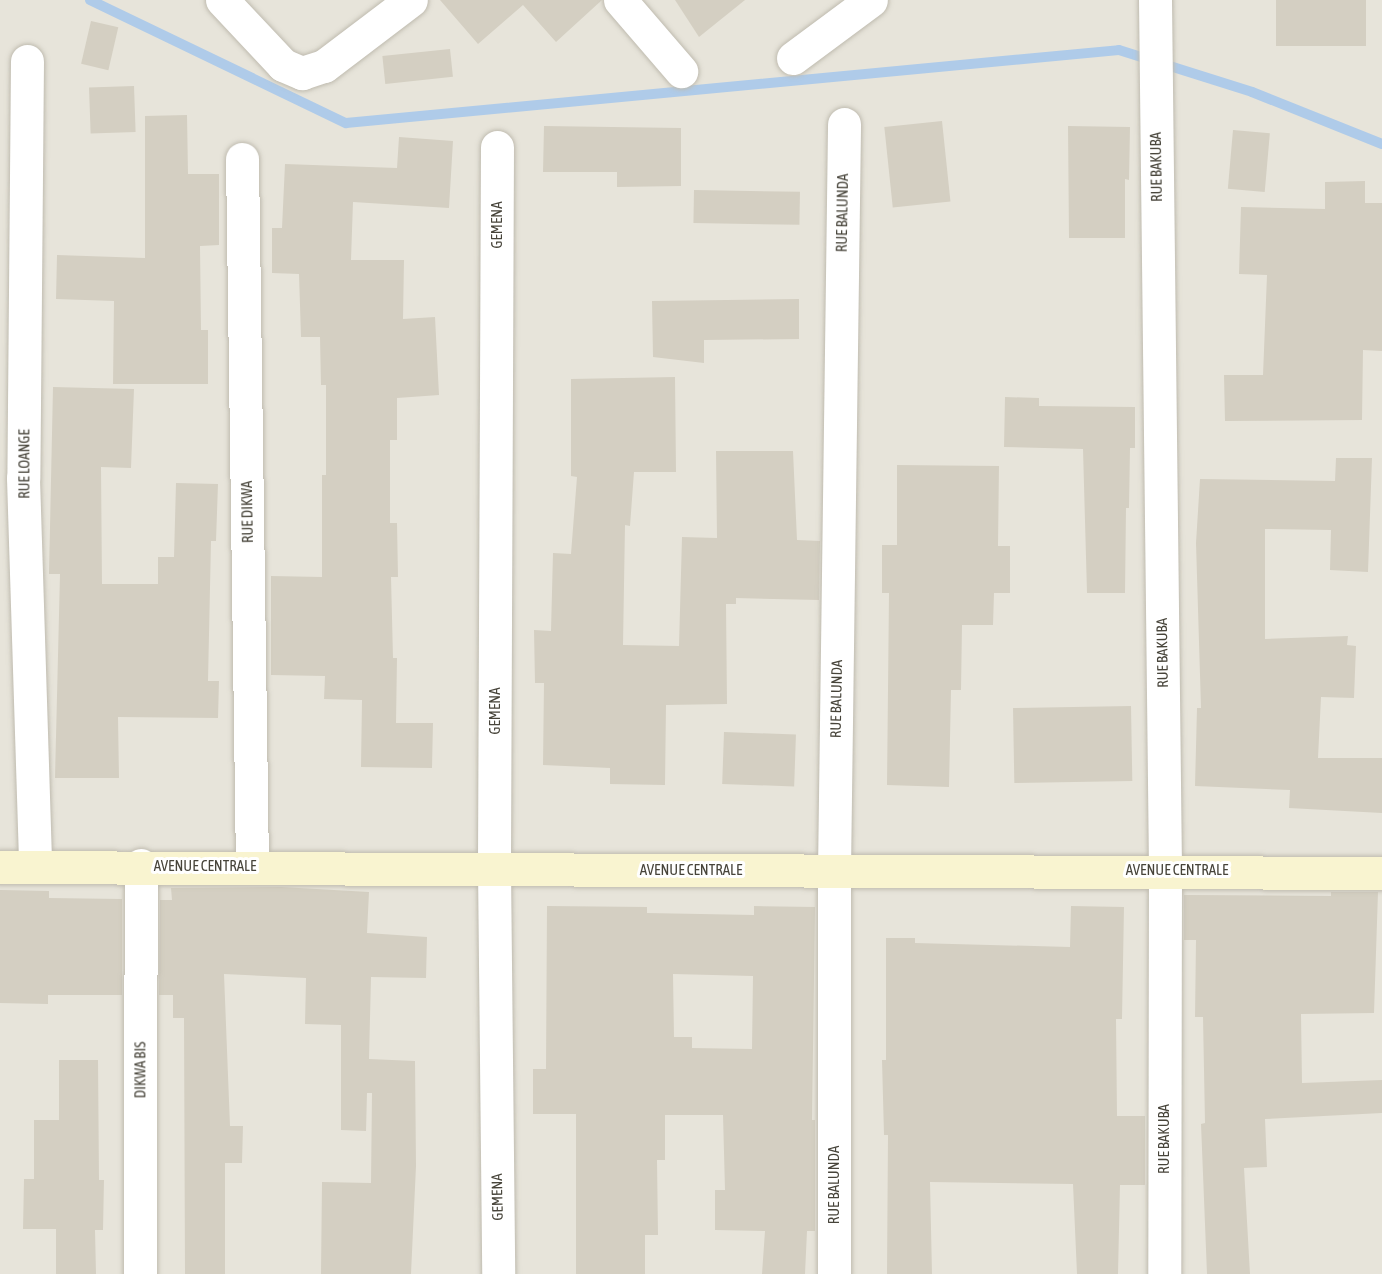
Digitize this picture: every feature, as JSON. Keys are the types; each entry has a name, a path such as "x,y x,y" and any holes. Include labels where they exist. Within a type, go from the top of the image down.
{"street":[{"path":"222,0 283,65 303,73 324,66 411,0"},
{"path":"620,0 681,71"},
{"path":"793,58 871,0"},
{"name":"RUE BAKUBA","path":"1155,0 1165,869 1164,1274"},
{"name":"RUE LOANGE","path":"27,61 23,478 35,867"},
{"name":"RUE BALUNDA","path":"834,1274 834,871 844,124"},
{"name":"GEMENA","path":"497,147 494,868 498,1274"},
{"name":"RUE DIKWA","path":"242,159 252,866"},
{"name":"DIKWA BIS","path":"140,1274 141,866"},
{"name":"AVENUE CENTRALE","path":"0,867 252,866 834,871 1165,869 1382,873"}],"shaded area":[{"path":"0,0 1382,0 1382,1274 0,1274"}],"building":[{"path":"440,0 602,0 556,42 523,5 478,44"},
{"path":"675,0 745,0 699,37"},
{"path":"1276,0 1366,0 1366,46 1276,46"},
{"path":"91,21 118,27 108,70 81,64"},
{"path":"450,49 453,77 385,84 382,56"},
{"path":"134,86 136,132 91,134 89,88"},
{"path":"187,115 188,174 219,174 219,245 200,246 201,330 208,330 208,384 113,384 114,301 56,299 57,255 145,258 145,116"},
{"path":"942,121 950,202 893,208 884,127"},
{"path":"544,126 681,128 681,186 617,187 617,172 543,172"},
{"path":"1068,126 1130,127 1129,180 1125,179 1125,238 1069,238"},
{"path":"1233,130 1270,133 1265,192 1228,189"},
{"path":"399,137 453,141 449,208 353,202 351,260 404,260 403,319 435,317 439,395 397,398 397,440 390,440 390,523 397,523 398,577 391,577 393,658 397,658 396,723 433,723 432,768 361,767 362,700 324,699 325,676 271,675 271,576 322,577 322,475 326,475 326,385 321,385 320,337 301,337 299,274 272,273 272,228 282,228 285,164 397,168"},
{"path":"1365,181 1365,203 1382,203 1382,351 1363,350 1362,420 1225,421 1224,375 1263,375 1267,275 1239,274 1241,207 1325,209 1325,182"},
{"path":"694,190 800,192 799,225 693,223"},
{"path":"799,299 799,339 704,340 704,363 653,357 652,301"},
{"path":"675,377 676,472 634,472 630,526 625,525 623,645 679,646 682,537 717,538 716,451 793,451 797,540 820,541 819,600 736,598 736,604 726,604 727,704 666,705 665,785 610,784 610,768 543,765 544,683 535,683 534,630 551,631 553,553 571,554 577,477 571,476 571,379"},
{"path":"53,387 134,389 131,468 101,467 102,584 158,584 158,557 174,557 176,483 218,484 216,541 211,541 208,681 219,681 218,718 118,717 119,778 55,778 60,574 49,574"},
{"path":"1005,397 1039,398 1039,406 1135,407 1135,448 1130,448 1129,508 1126,508 1125,593 1087,593 1083,449 1004,447"},
{"path":"1336,458 1372,458 1368,572 1330,570 1331,530 1265,529 1265,639 1348,636 1347,645 1356,646 1354,698 1321,697 1318,758 1382,758 1382,813 1289,808 1290,790 1195,786 1197,708 1201,708 1196,543 1200,479 1335,481"},
{"path":"897,465 999,466 998,546 1010,546 1010,593 994,593 993,625 962,625 961,690 951,690 949,787 887,785 889,593 882,593 882,545 897,545"},
{"path":"1131,706 1132,781 1014,783 1013,708"},
{"path":"724,732 796,735 794,786 722,784"},
{"path":"281,887 369,892 367,933 427,937 426,978 371,977 369,1059 415,1061 416,1166 411,1274 321,1274 322,1182 371,1183 372,1093 367,1093 366,1131 341,1130 341,1025 305,1024 306,978 224,974 230,1126 243,1126 242,1163 225,1163 225,1274 185,1274 184,1018 173,1018 173,995 159,995 160,900 172,900 171,888"},
{"path":"0,890 49,891 49,898 122,899 122,995 48,995 48,1004 0,1003"},
{"path":"1331,892 1378,892 1374,1013 1301,1014 1302,1083 1382,1080 1382,1113 1265,1119 1267,1167 1244,1168 1250,1274 1207,1274 1201,1124 1205,1123 1203,1017 1195,1017 1196,940 1184,940 1184,895 1331,896"},
{"path":"547,906 647,907 647,913 754,915 754,906 815,907 812,1120 815,1120 815,1231 807,1231 805,1274 762,1274 765,1231 715,1230 715,1190 725,1190 723,1115 665,1115 665,1160 657,1160 658,1235 645,1235 645,1274 576,1274 576,1114 533,1114 533,1069 546,1069","holes":["673,974 753,976 752,1049 692,1048 692,1037 674,1037"]},
{"path":"1071,906 1124,907 1122,1019 1116,1019 1117,1116 1145,1116 1145,1185 1120,1185 1118,1274 1077,1274 1073,1184 930,1182 932,1274 887,1274 888,1135 884,1135 882,1060 886,1060 886,938 915,938 915,943 1070,947"},
{"path":"59,1060 98,1060 99,1180 104,1180 103,1230 95,1230 96,1274 56,1274 56,1229 23,1229 24,1179 34,1179 34,1120 59,1120"}],"waterway":[{"path":"90,0 346,123 1119,50 1252,92 1382,144"}]}
